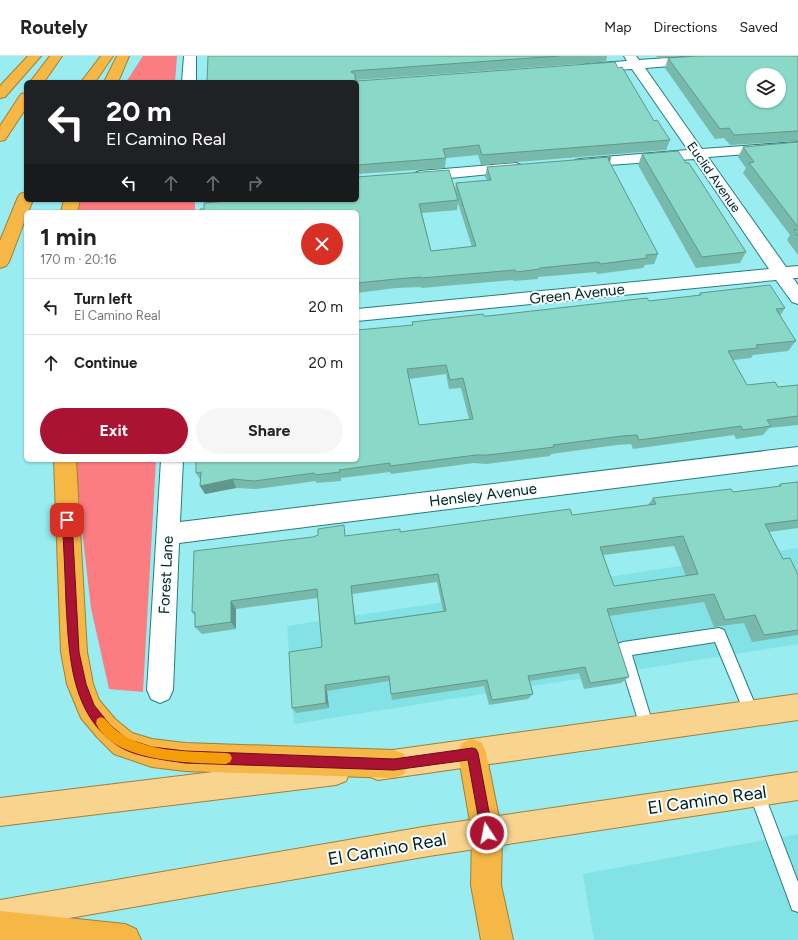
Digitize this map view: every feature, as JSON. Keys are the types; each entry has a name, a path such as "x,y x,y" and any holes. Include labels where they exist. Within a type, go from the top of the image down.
{"highway":[{"path":"0,94 36,56"},
{"path":"38,80 56,56"},
{"path":"89,80 107,56"},
{"path":"112,80 123,56"},
{"path":"0,137 24,100"},
{"path":"0,262 24,202"},
{"path":"64,462 74,652 80,684 90,709 106,728 124,744 152,753 185,757 394,764"},
{"path":"472,753 487,833 486,885 497,940"},
{"path":"0,927 125,940"}],"main road":[{"path":"0,812 394,764 798,707"},
{"name":"El Camino Real","path":"0,915 487,833 798,786"}],"street":[{"path":"189,80 190,56"},
{"path":"572,69 633,60 713,59"},
{"name":"Euclid Avenue","path":"633,60 698,154 790,273 798,298"},
{"path":"563,165 798,146"},
{"path":"404,177 531,167"},
{"name":"Green Avenue","path":"359,315 790,273"},
{"name":"Hensley Avenue","path":"169,534 798,456"},
{"name":"Forest Lane","path":"160,690 172,462"}],"lane":[{"path":"647,728 623,650 719,635 752,714"},
{"path":"757,793 798,904"}],"shaded area":[{"path":"143,56 177,56 175,80 127,80"},
{"path":"80,202 195,202 195,210 78,210"},
{"path":"76,462 156,462 143,692 109,689 91,608"},
{"path":"798,548 798,644 294,724 287,626"},
{"path":"798,834 798,940 594,940 583,874"}],"building":[{"path":"208,56 559,56 352,71 351,72 355,74 356,80 207,80"},
{"path":"698,56 798,56 798,131 734,135 729,128 720,129 668,58"},
{"path":"615,62 618,68 622,67 654,121 657,120 670,140 482,155 479,145 443,149 446,158 359,165 359,81"},
{"path":"798,142 798,227 749,163 754,162 743,147"},
{"path":"678,151 686,163 689,163 746,252 702,257 642,154"},
{"path":"611,157 608,159 658,254 646,255 647,258 600,264 599,262 516,272 515,270 359,283 359,210 200,210 204,209 204,203 216,202 359,202 359,177 449,170 458,200 419,204 431,251 476,246 456,183 491,180 487,167"},
{"path":"794,230 798,230 798,236"},
{"path":"770,285 785,308 776,309 796,341 756,345 758,348 728,351 747,385 775,382 778,387 798,385 798,416 767,420 771,426 743,430 741,426 639,440 637,435 622,436 553,445 554,447 488,455 476,455 390,466 390,463 339,470 340,472 315,475 314,473 254,481 233,479 200,486 201,472 196,473 196,462 359,462 359,330 413,325 412,322 483,314 484,316 488,316 647,298 649,301 701,295 700,293","holes":["446,365 450,380 463,378 473,419 419,425 407,369"]},
{"path":"798,482 798,520 765,524 783,559 790,558 798,575 798,630 764,635 755,615 725,620 714,594 607,609 629,677 590,683 585,667 528,676 533,694 492,700 487,680 391,694 389,676 325,685 326,703 292,708 289,652 322,647 317,589 231,601 231,622 195,627 195,612 192,612 194,551 313,537 318,535 318,529 344,525 345,536 400,529 400,532 570,509 572,515 656,504 653,498 731,489 733,492 781,486 780,484","holes":["683,536 698,574 614,586 600,547","438,574 446,611 355,624 351,586"]}],"slow traffic":[{"path":"101,723 124,744 152,753 185,757 226,758"}],"route":[{"path":"67,520 74,652 80,684 90,709 106,728 124,744 152,753 185,757 394,764 472,753 487,833"}]}
